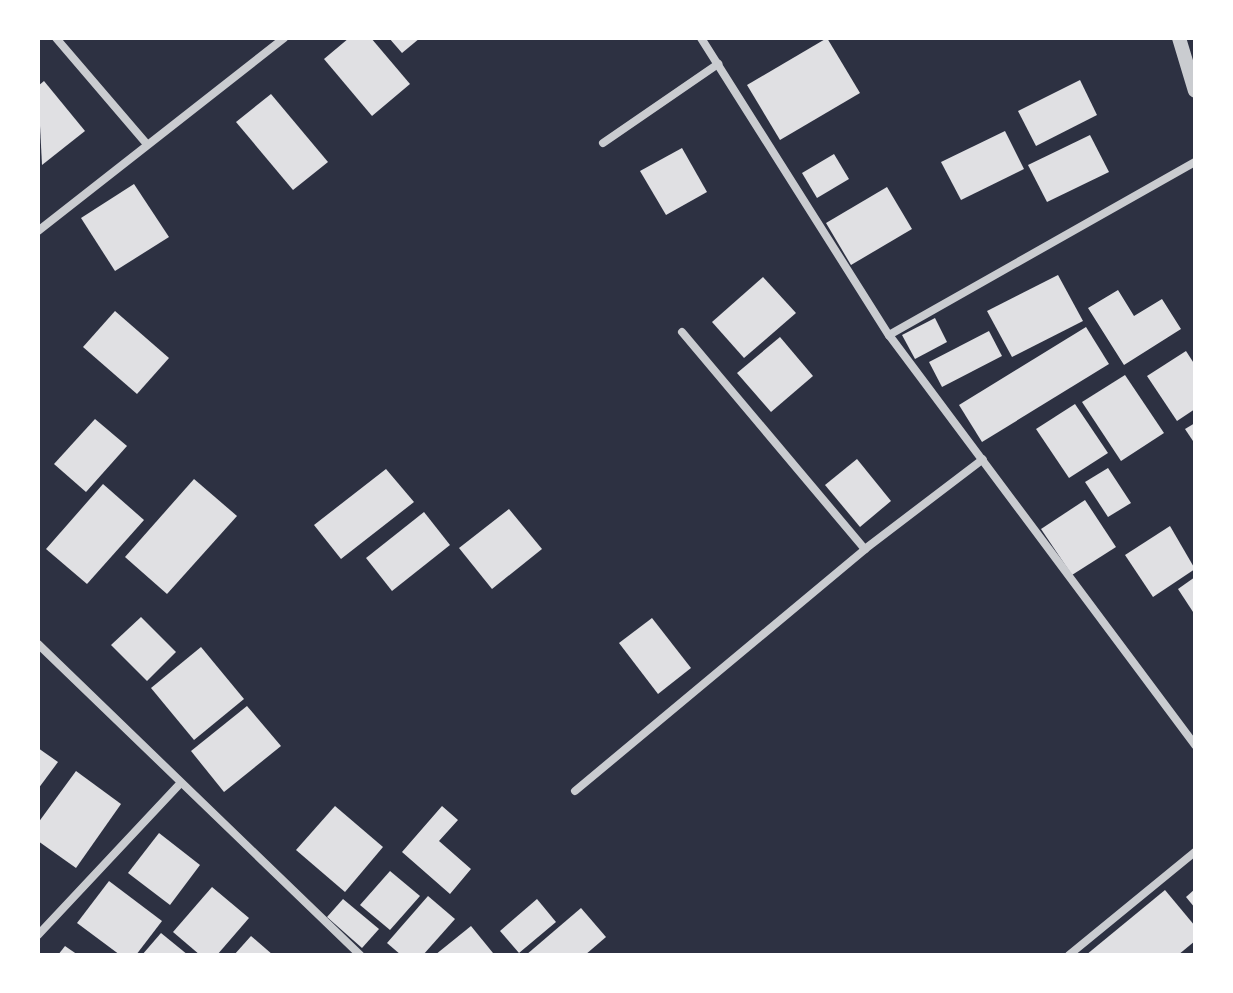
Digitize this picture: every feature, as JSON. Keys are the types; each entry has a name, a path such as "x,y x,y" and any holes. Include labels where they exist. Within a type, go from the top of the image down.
{"street":[{"path":"56,38 147,144"},
{"path":"38,231 284,38"},
{"path":"701,38 889,335 1195,745"},
{"path":"1179,38 1195,91"},
{"path":"603,143 718,64"},
{"path":"889,335 1195,162"},
{"path":"682,332 865,549"},
{"path":"575,791 865,549 983,459"},
{"path":"38,644 360,955"},
{"path":"38,935 180,784"},
{"path":"1069,955 1195,852"}],"building":[{"path":"349,38 371,38 410,84 372,116 324,59"},
{"path":"389,38 420,38 402,53"},
{"path":"827,38 860,93 780,140 747,85"},
{"path":"1080,80 1097,115 1036,146 1018,111"},
{"path":"44,81 85,131 42,165 38,86"},
{"path":"271,94 328,162 293,190 236,122"},
{"path":"1005,131 1024,169 961,200 941,162"},
{"path":"1090,135 1109,172 1047,202 1028,165"},
{"path":"682,148 707,192 666,215 640,171"},
{"path":"834,154 849,179 817,198 802,173"},
{"path":"134,184 169,237 115,271 81,218"},
{"path":"887,187 912,229 851,265 826,223"},
{"path":"1058,275 1083,321 1012,357 987,311"},
{"path":"763,277 796,313 744,358 712,322"},
{"path":"1118,290 1134,316 1162,299 1181,329 1124,365 1088,308"},
{"path":"115,311 169,358 137,394 83,347"},
{"path":"935,318 947,342 915,359 902,335"},
{"path":"1086,327 1109,364 982,442 959,405"},
{"path":"989,331 1002,356 942,387 929,362"},
{"path":"780,337 813,376 771,412 737,373"},
{"path":"1186,351 1195,365 1195,409 1177,421 1147,376"},
{"path":"1125,375 1164,433 1121,461 1082,402"},
{"path":"1075,404 1108,453 1069,478 1036,429"},
{"path":"95,419 127,446 86,492 54,464"},
{"path":"1195,423 1195,444 1185,429"},
{"path":"857,459 891,501 860,527 825,485"},
{"path":"1108,468 1131,503 1108,517 1085,482"},
{"path":"386,469 414,502 341,559 314,525"},
{"path":"194,479 237,516 167,594 125,557"},
{"path":"103,484 144,520 87,584 46,549"},
{"path":"1085,500 1116,547 1072,575 1041,529"},
{"path":"509,509 542,549 492,589 459,548"},
{"path":"424,512 450,545 392,591 366,558"},
{"path":"1170,526 1195,569 1153,597 1125,555"},
{"path":"1195,577 1195,615 1178,589"},
{"path":"141,617 176,652 147,681 111,645"},
{"path":"652,618 691,668 658,694 619,643"},
{"path":"201,647 244,699 194,740 151,688"},
{"path":"247,706 281,746 224,792 191,751"},
{"path":"38,748 58,762 38,789"},
{"path":"76,771 121,804 76,868 38,841 38,823"},
{"path":"335,806 383,847 345,892 296,850"},
{"path":"442,806 458,820 439,841 471,869 450,894 402,852"},
{"path":"159,833 200,865 170,905 128,873"},
{"path":"390,871 420,896 390,930 360,905"},
{"path":"109,881 162,921 136,955 120,955 77,923"},
{"path":"212,887 249,918 217,955 200,955 173,932"},
{"path":"1195,889 1195,908 1186,897"},
{"path":"1165,890 1195,926 1195,941 1178,955 1086,955"},
{"path":"428,896 455,919 423,955 401,955 387,943"},
{"path":"343,899 379,929 362,948 327,917"},
{"path":"537,899 556,922 519,953 500,931"},
{"path":"581,908 606,937 585,955 526,955"},
{"path":"471,926 493,953 435,955"},
{"path":"161,933 188,955 142,955"},
{"path":"251,936 273,955 234,955"},
{"path":"65,946 78,955 58,955"}]}
